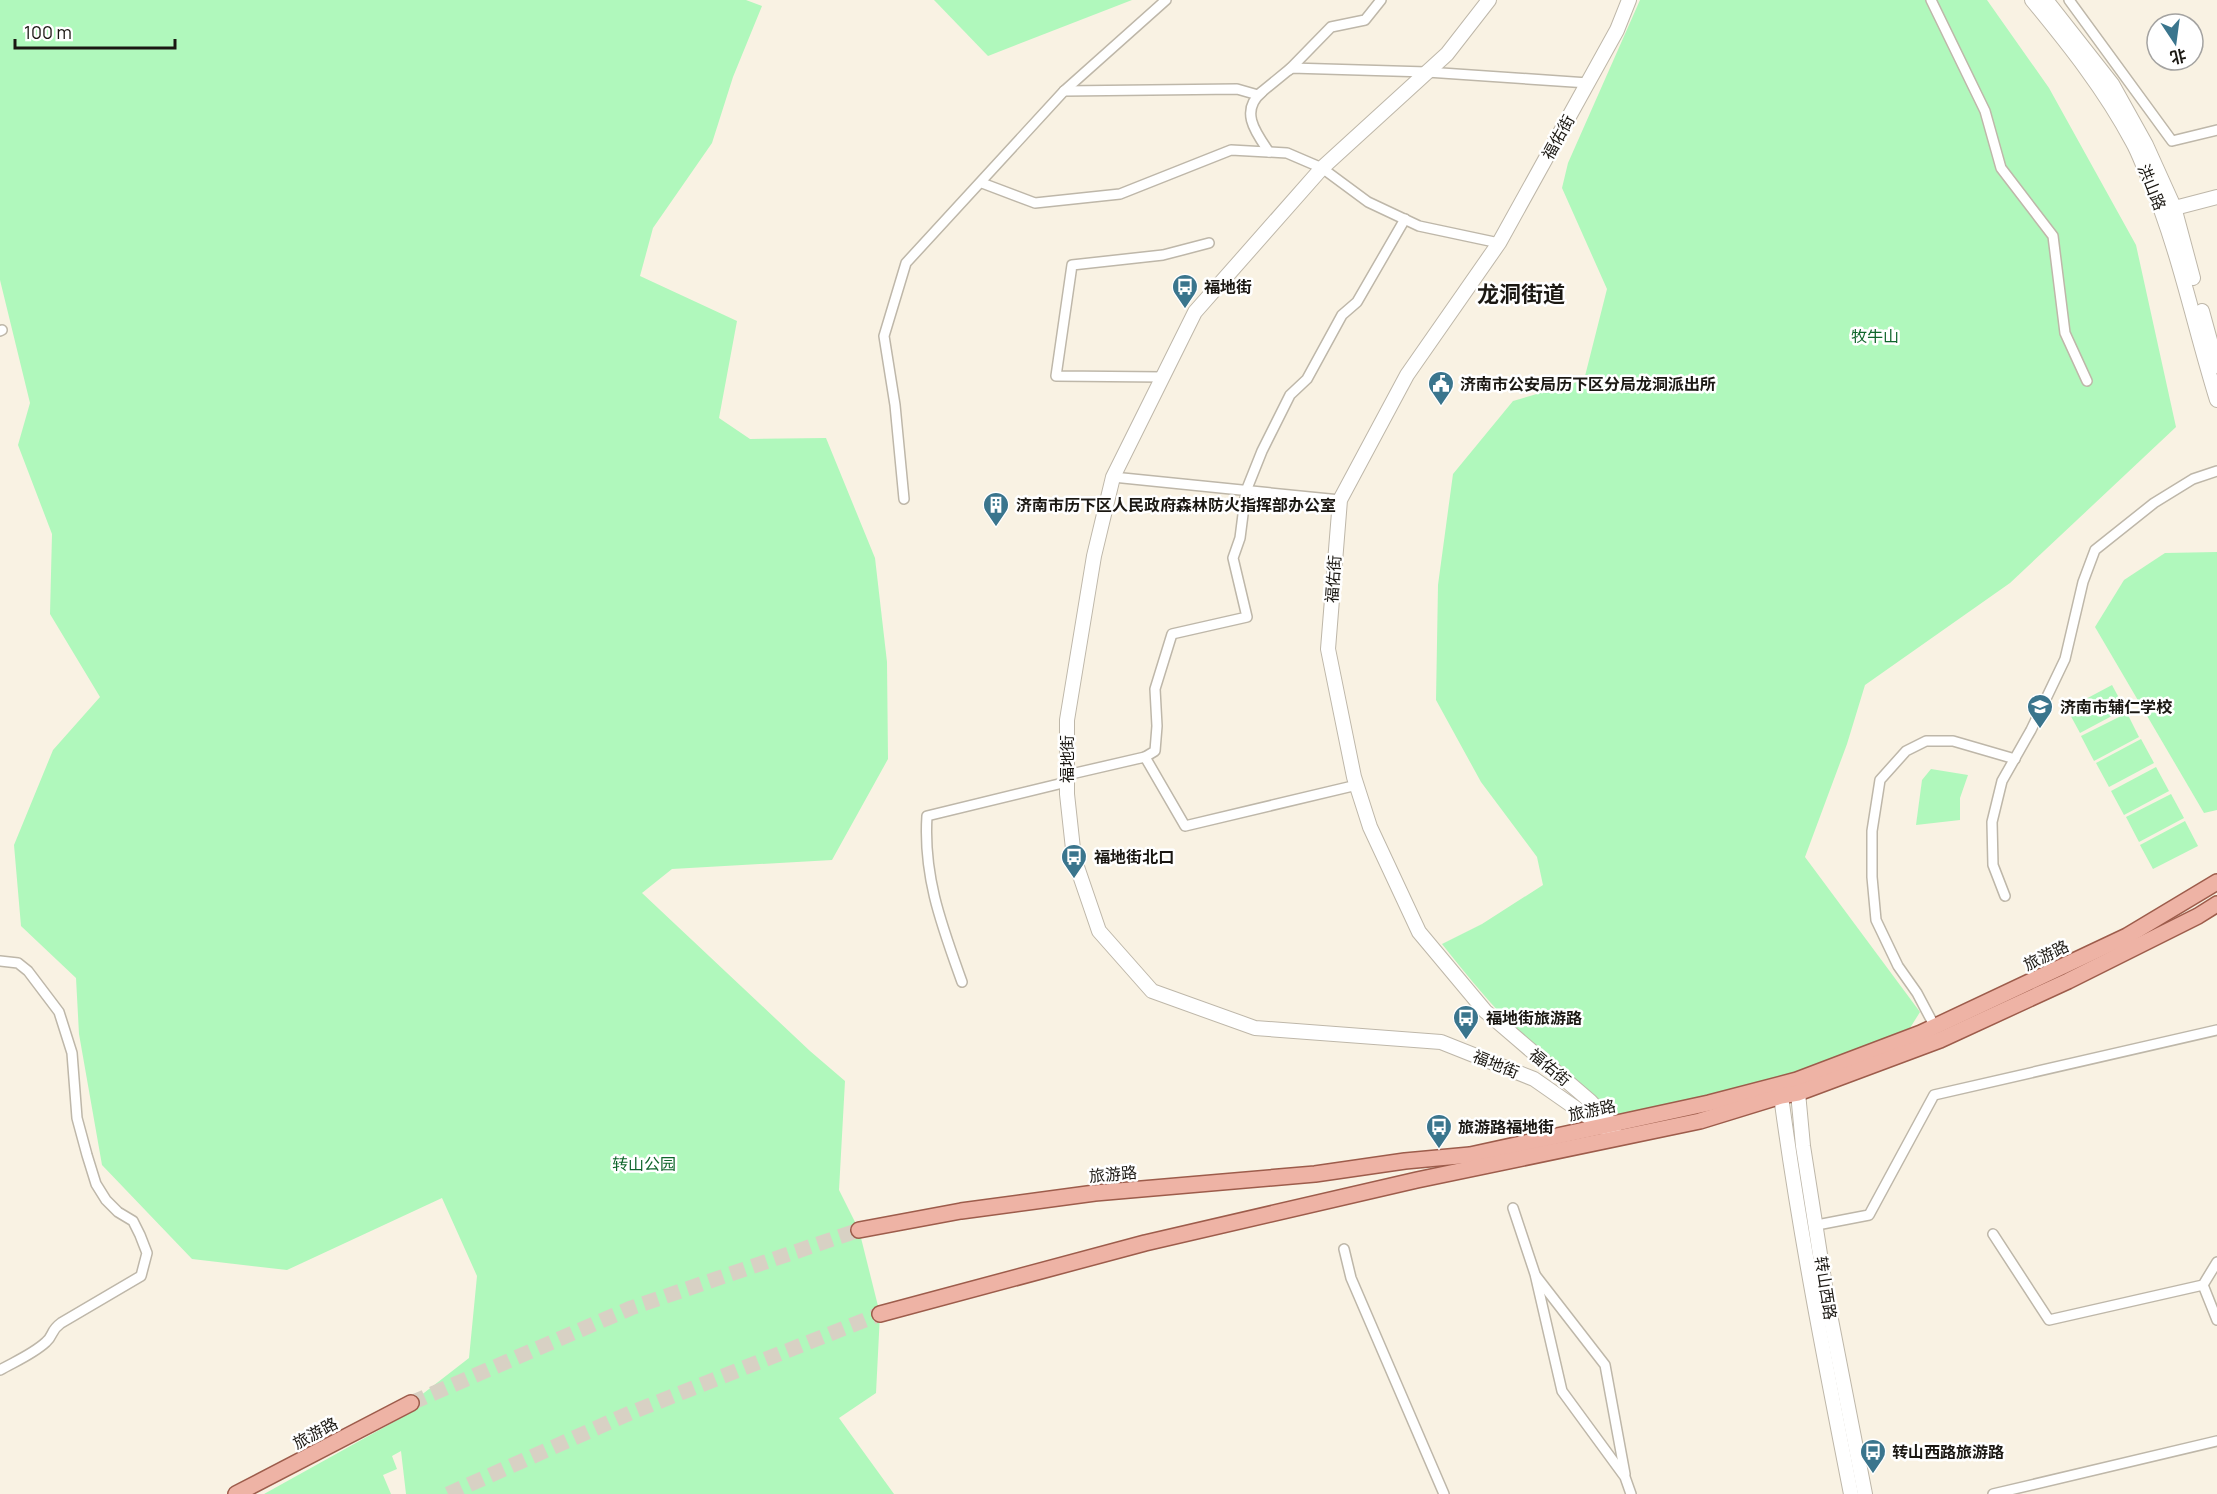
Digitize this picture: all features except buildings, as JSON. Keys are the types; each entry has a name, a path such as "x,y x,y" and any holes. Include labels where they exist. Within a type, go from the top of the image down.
{"main road":[{"name":"旅游路","path":"1798,1087 1935,1027 2127,936 2217,882"},
{"name":"旅游路","path":"859,1230 961,1211 1095,1193 1315,1174 1405,1161 1470,1155 1798,1087 1940,1040 2068,981 2198,916 2217,904"},
{"name":"旅游路","path":"879,1314 1145,1243 1417,1180 1700,1121 1779,1091"},
{"name":"旅游路","path":"236,1494 411,1403"}],"street":[{"path":"904,499 895,405 884,336 906,263 982,183 1064,91 1166,0"},
{"path":"1269,152 1254,130 1250,113 1251,104 1258,95 1291,68 1331,27 1365,20 1381,0"},
{"name":"福地街","path":"1489,0 1447,54 1322,168 1195,312 1113,477 1094,556 1069,709 1067,779 1074,858 1099,931 1152,991 1255,1028 1441,1042 1534,1079 1606,1125"},
{"name":"福佑街","path":"1618,1139 1590,1101 1485,1011 1419,932 1370,827 1357,785 1328,649 1340,500 1407,375 1499,243 1621,23 1629,0"},
{"path":"1931,0 1985,111 2001,168 2053,236 2065,333 2087,381"},
{"name":"洪山路","path":"2032,0 2073,50 2103,92 2133,142 2168,209 2182,272 2217,400"},
{"name":"洪山路","path":"2046,0 2112,84 2146,145 2217,366"},
{"path":"2069,0 2172,141 2217,130"},
{"path":"1291,68 1427,72 1588,83"},
{"path":"1064,91 1237,89 1258,95"},
{"path":"982,183 1035,203 1120,194 1231,150 1287,153 1322,168 1368,202 1419,226 1499,243"},
{"path":"2168,209 2217,197"},
{"path":"962,982 936,909 928,870 927,816 1145,757 1155,751 1157,726 1155,689 1172,634 1247,617 1233,558 1240,538 1246,491 1262,451 1290,395 1307,379 1342,315 1357,302 1405,219"},
{"path":"1163,377 1056,376 1072,265 1163,255 1209,243"},
{"path":"2005,896 1993,865 1992,822 2002,781 2065,659 2083,582 2095,550 2154,503 2193,479 2217,471"},
{"path":"1113,477 1340,500"},
{"path":"1935,1027 1917,993 1898,966 1876,920 1872,877 1872,831 1880,780 1906,751 1926,741 1953,741 2014,759"},
{"path":"1145,757 1185,826 1357,785"},
{"path":"0,961 18,963 28,971 59,1012 72,1053 77,1118 96,1184 106,1200 118,1212 133,1221 147,1253 141,1276 61,1323 52,1330 50,1338 40,1347 0,1370"},
{"path":"1817,1225 1869,1215 1934,1095 2217,1030"},
{"name":"转山西路","path":"1798,1087 1803,1146 1827,1299 1865,1494"},
{"name":"转山西路","path":"1779,1091 1792,1177 1851,1494"},
{"path":"1513,1208 1535,1274 1562,1391 1625,1477"},
{"path":"1994,1234 2049,1320 2203,1285 2217,1262"},
{"path":"1344,1249 1351,1278 1444,1494"},
{"path":"1535,1274 1605,1365 1625,1477 1631,1494"},
{"path":"2203,1285 2217,1320"},
{"path":"1993,1494 2217,1441"}],"green space":[{"name":"转山公园","path":"0,0 746,0 762,6 733,77 712,143 653,228 640,276 737,321 719,418 750,439 826,438 875,558 887,662 888,759 832,860 672,869 642,893 845,1081 839,1190 859,1230 880,1314 876,1393 839,1418 894,1494 406,1494 401,1451 392,1456 397,1469 383,1475 391,1494 264,1494 408,1414 411,1403 469,1358 477,1276 442,1198 287,1270 192,1259 102,1165 79,1034 76,978 21,926 14,845 53,750 100,697 50,614 52,534 18,445 30,403 0,280"},
{"path":"934,0 1132,0 988,56"},
{"name":"牧牛山","path":"1640,0 1987,0 2049,88 2136,245 2176,427 2010,583 1865,685 1847,744 1805,857 1920,1012 1910,1028 1783,1079 1620,1116 1567,1076 1529,1043 1488,1000 1442,944 1482,924 1543,885 1537,857 1481,782 1436,700 1438,585 1453,474 1513,401 1584,380 1607,289 1562,188 1568,163"},
{"path":"2217,552 2217,810 2204,813 2095,627 2124,580 2165,553"},
{"path":"2112,685 2125,709 2080,733 2067,709"},
{"path":"2127,713 2139,737 2094,761 2081,736"},
{"path":"2141,739 2154,763 2109,787 2096,763"},
{"path":"2156,767 2169,791 2124,815 2111,791"},
{"path":"1931,769 1968,775 1960,798 1960,820 1916,825 1922,780"},
{"path":"2171,794 2184,818 2139,842 2126,817"},
{"path":"2185,821 2198,846 2153,869 2140,845"}],"tunnel":[{"path":"411,1403 631,1308 859,1230"},
{"path":"448,1494 630,1413 880,1314"}],"place":[{"name":"福地街","path":"1185,310"},
{"name":"济南市公安局历下区分局龙洞派出所","path":"1441,407"},
{"name":"济南市历下区人民政府森林防火指挥部办公室","path":"996,528"},
{"name":"济南市辅仁学校","path":"2040,730"},
{"name":"福地街北口","path":"1074,880"},
{"name":"福地街旅游路","path":"1466,1041"},
{"name":"旅游路福地街","path":"1439,1150"},
{"name":"转山西路旅游路","path":"1873,1475"}],"district":[{"name":"龙洞街道","path":"1521,294"}]}
